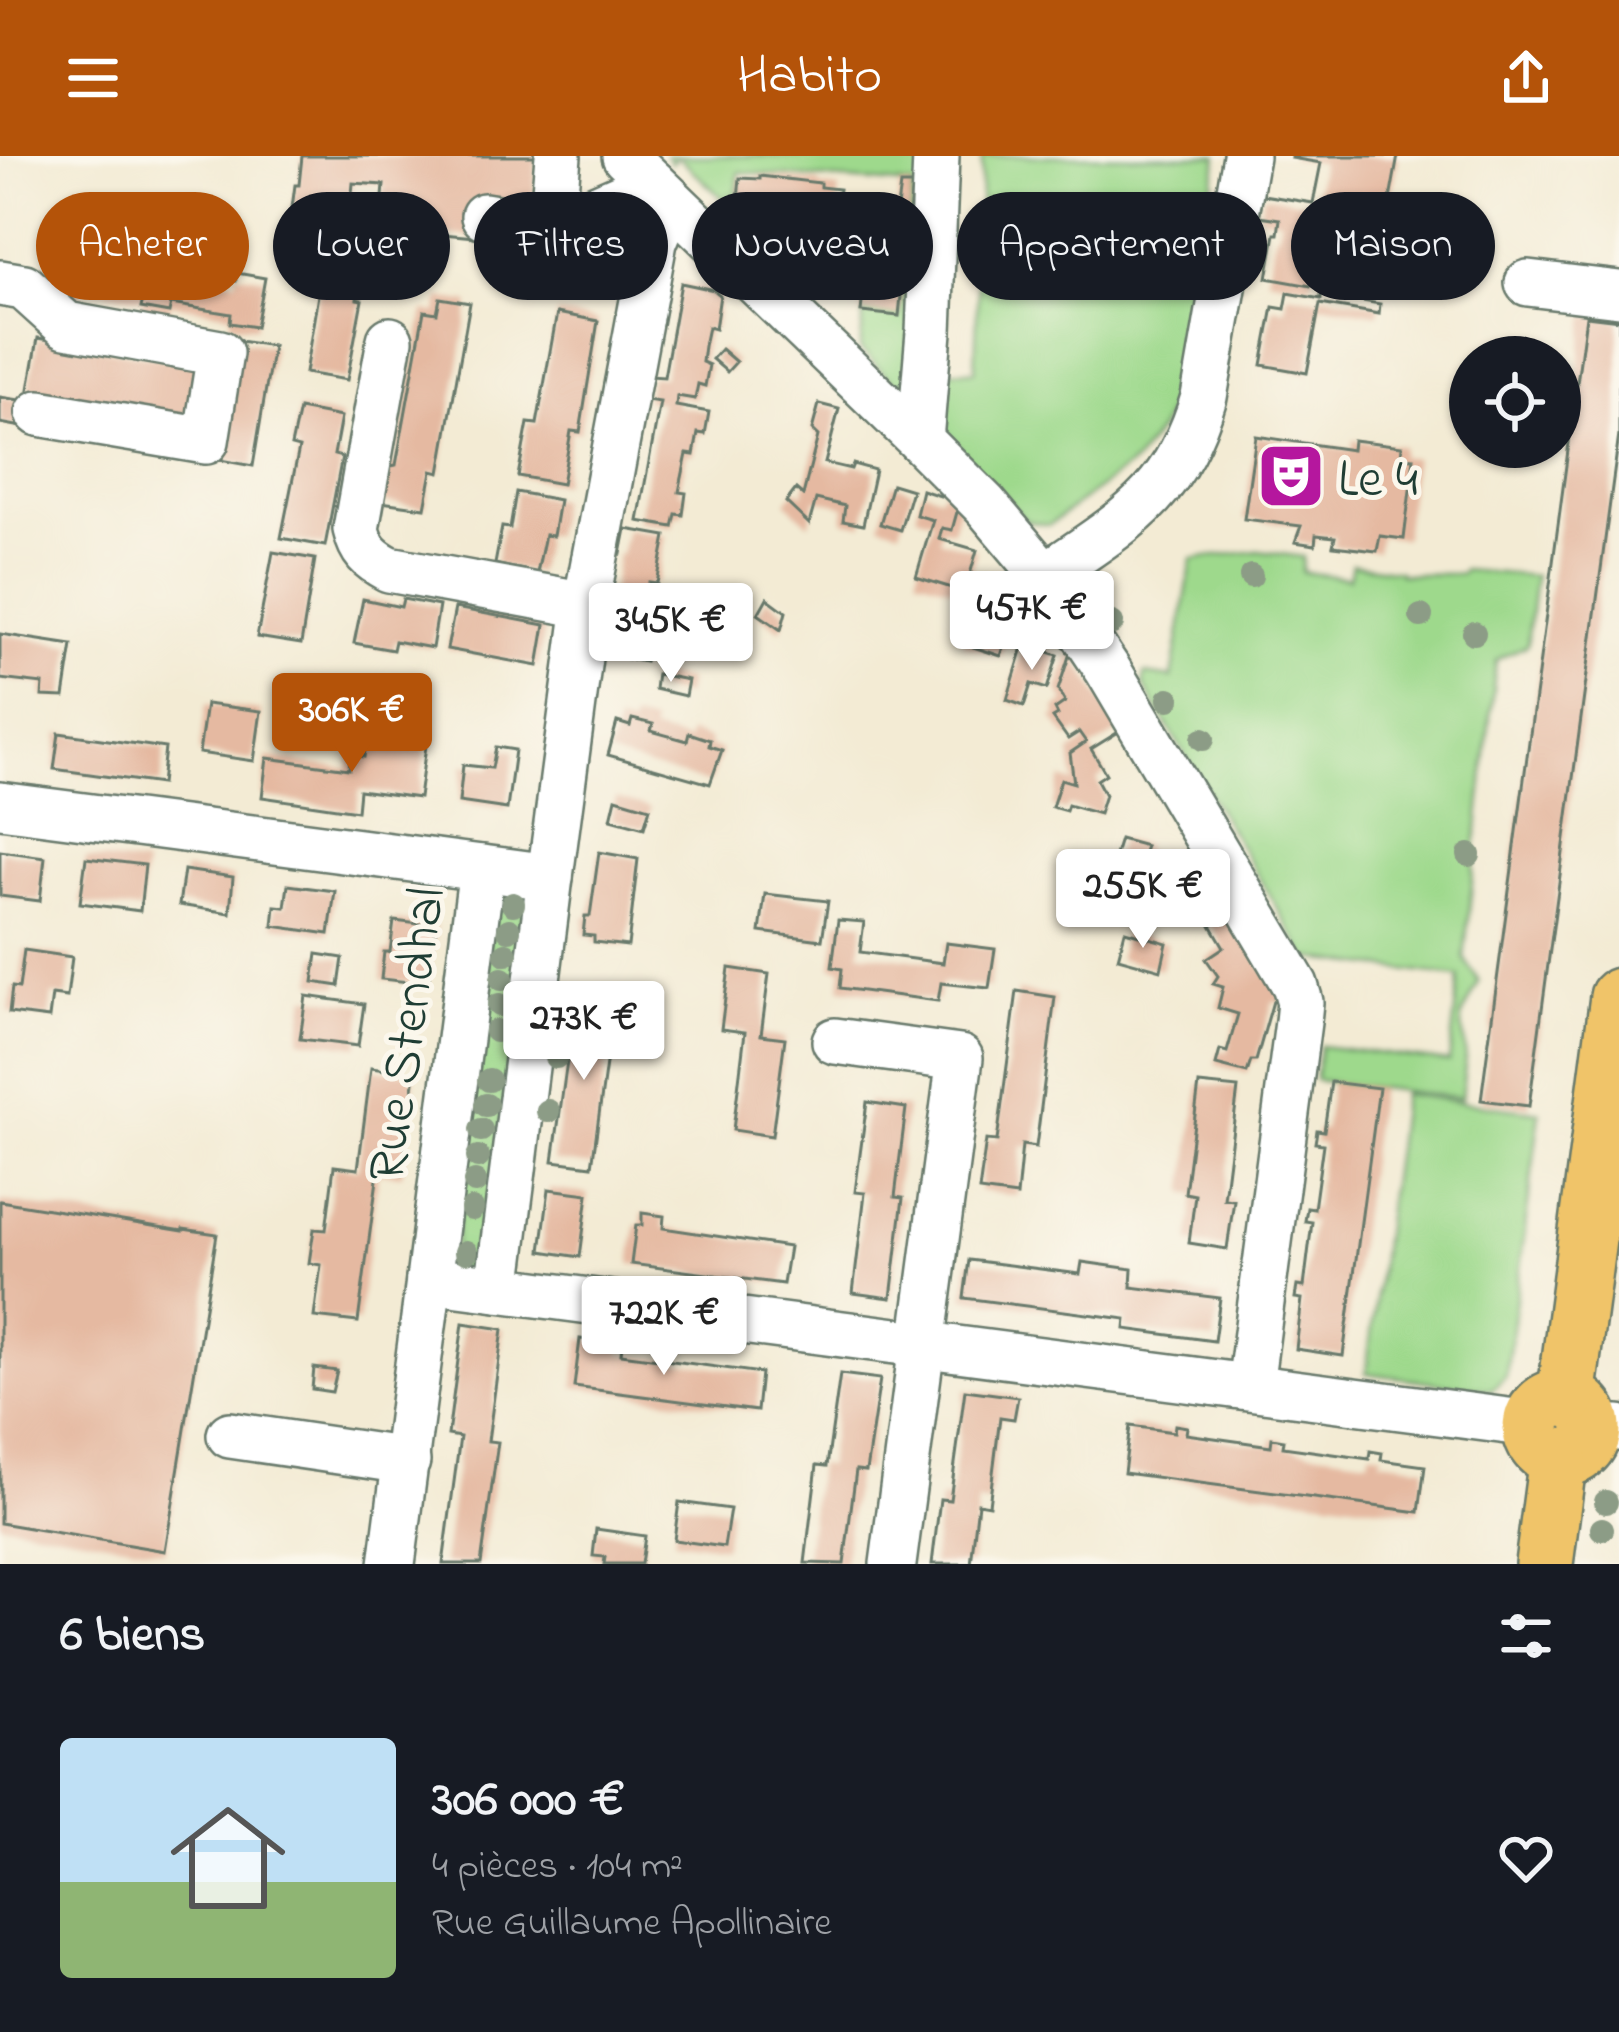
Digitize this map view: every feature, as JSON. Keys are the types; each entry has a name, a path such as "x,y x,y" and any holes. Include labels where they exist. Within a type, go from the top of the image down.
{"main road":[{"path":"1544,1564 1573,1427 1619,997"}],"street":[{"path":"555,192 558,156"},
{"path":"920,440 936,156"},
{"path":"1045,576 1130,517 1157,511 1194,432 1204,398 1246,156"},
{"path":"650,180 985,505 1045,576 1108,670 1285,966 1300,1002 1250,1386"},
{"path":"498,1289 586,605 653,242 650,180"},
{"path":"0,283 24,287 66,325 220,353 206,441 39,413"},
{"path":"1528,283 1619,294"},
{"path":"390,340 356,529 369,557 389,569 586,605"},
{"path":"0,805 482,868"},
{"name":"Rue Stendhal","path":"392,1564 482,868 550,877"},
{"path":"835,1041 960,1058 892,1564"},
{"path":"429,1280 1573,1427"},
{"path":"230,1436 406,1461"}],"green space":[{"path":"666,156 924,156 921,192 912,192 913,185 739,172 737,192 716,192 678,157 671,163"},
{"path":"982,156 1218,156 1212,192 981,192"},
{"path":"902,300 914,300 907,395 860,349 864,313 901,316"},
{"path":"977,300 1193,300 1178,388 1160,429 1135,462 1049,525 1026,521 940,429 939,370 975,371"},
{"path":"1258,551 1303,557 1302,572 1349,578 1352,564 1399,574 1461,574 1463,570 1535,576 1527,645 1496,660 1464,958 1479,982 1461,1018 1466,1058 1461,1098 1315,1080 1320,1046 1449,1062 1459,977 1307,958 1143,685 1145,674 1172,678 1192,559"},
{"path":"494,889 527,890 486,1267 452,1269"},
{"path":"1402,1094 1540,1112 1506,1376 1491,1390 1366,1373"}],"building":[{"path":"302,156 537,156 534,192 474,192 474,237 450,235 450,192 383,192 384,185 353,183 352,192 294,192"},
{"path":"1398,156 1391,192 1315,192 1321,163 1291,158"},
{"path":"740,178 820,183 820,187 839,192 739,192"},
{"path":"1267,196 1291,199 1291,282 1267,278 1280,219 1267,217"},
{"path":"249,275 265,278 256,327 230,323 231,314 171,304 169,313 141,308 143,300 249,300"},
{"path":"681,283 692,285 692,300 719,300 715,329 708,327 704,346 702,362 709,365 705,386 698,384 695,399 677,396 676,406 709,412 694,455 687,454 679,492 686,493 683,515 676,514 673,527 638,521 660,402 646,400 650,376 664,377"},
{"path":"1288,293 1291,300 1380,304 1379,314 1320,304 1307,373 1262,365 1273,307 1285,309"},
{"path":"317,300 362,300 347,380 305,373"},
{"path":"440,300 470,303 440,473 432,471 425,508 381,502 387,467 396,465 424,311 437,313"},
{"path":"862,300 901,300 899,316 861,312"},
{"path":"557,313 598,321 580,432 571,431 562,484 518,476 528,423 537,424"},
{"path":"1586,316 1619,320 1619,435 1529,1106 1481,1100 1566,468 1581,468 1581,353"},
{"path":"38,338 204,366 194,423 28,395"},
{"path":"240,341 273,346 253,466 220,460"},
{"path":"721,349 736,362 727,372 712,359"},
{"path":"0,397 26,401 22,427 0,423"},
{"path":"819,404 839,409 825,463 875,470 863,525 843,521 845,506 816,499 809,524 786,502 796,489 803,495 818,436 812,430"},
{"path":"299,409 341,417 334,455 342,457 325,546 281,538 299,448 291,446"},
{"name":"Le 4","path":"1256,436 1352,450 1353,440 1402,446 1401,457 1414,458 1404,539 1380,536 1377,551 1333,546 1335,537 1316,535 1315,545 1295,542 1301,526 1244,519"},
{"path":"892,484 912,490 900,530 880,524"},
{"path":"943,489 959,505 952,530 942,528 939,539 977,550 965,592 916,577 933,520 916,515 922,490 940,496"},
{"path":"516,492 559,500 553,536 545,535 537,573 495,564 502,527 510,528"},
{"path":"626,529 666,536 657,583 649,582 643,620 651,621 645,662 606,655 611,594"},
{"path":"273,552 315,559 301,644 257,637"},
{"path":"982,583 1004,590 1000,602 1026,611 1019,635 1009,631 1001,656 964,644"},
{"path":"767,598 786,612 781,630 758,614"},
{"path":"363,599 401,607 403,599 439,606 432,648 395,641 393,650 354,643"},
{"path":"1036,603 1047,618 1041,638 1027,634"},
{"path":"455,608 545,625 538,666 447,649"},
{"path":"0,634 72,645 64,697 42,696 43,684 0,679"},
{"path":"1024,644 1058,655 1047,689 1031,684 1024,706 1007,700"},
{"path":"1074,655 1120,731 1091,749 1106,774 1097,780 1105,795 1099,814 1068,805 1066,811 1052,807 1061,779 1074,783 1070,753 1086,742 1079,732 1068,739 1053,718 1058,715 1055,709 1065,702 1058,690 1069,656"},
{"path":"657,674 688,680 685,696 655,689"},
{"path":"206,704 261,711 254,761 199,753"},
{"path":"632,719 653,724 651,731 687,741 689,733 710,740 709,746 722,750 710,784 608,755 617,722 630,726"},
{"path":"388,732 427,738 419,798 359,790 357,811 262,797 267,758 349,769 350,755 364,757 367,735 387,737"},
{"path":"59,733 165,748 161,784 54,769"},
{"path":"496,747 515,750 507,809 459,802 463,765 492,768"},
{"path":"616,798 650,808 644,828 611,819"},
{"path":"1120,839 1146,846 1144,852 1165,858 1153,904 1104,890"},
{"path":"0,851 45,857 40,901 0,896"},
{"path":"599,852 638,859 628,946 594,942 594,936 583,935"},
{"path":"86,858 145,865 140,911 80,903"},
{"path":"184,870 233,877 230,913 179,905"},
{"path":"288,885 335,891 329,934 273,926 275,906 285,907"},
{"path":"765,894 828,901 822,940 760,932"},
{"path":"1229,913 1285,1004 1273,1001 1256,1061 1251,1061 1247,1073 1216,1065 1220,1050 1227,1052 1238,1014 1218,1008 1223,987 1213,984 1218,976 1206,959 1224,947 1211,925"},
{"path":"838,920 864,922 860,952 943,963 946,943 995,949 989,988 941,983 938,1001 840,988 842,969 832,967"},
{"path":"394,921 436,926 428,984 381,979"},
{"path":"1125,931 1167,943 1161,970 1118,958"},
{"path":"24,950 72,957 67,997 52,995 49,1018 9,1013 12,987 19,988"},
{"path":"317,954 343,958 339,986 313,982"},
{"path":"729,968 769,974 761,1035 785,1038 772,1136 733,1130 745,1032 721,1029"},
{"path":"1017,991 1055,997 1036,1147 1022,1145 1017,1196 979,1191 986,1140 997,1141"},
{"path":"306,996 364,1004 358,1046 300,1039"},
{"path":"575,1004 627,1014 626,1029 611,1027 592,1166 553,1161"},
{"path":"371,1068 415,1074 402,1175 378,1172 358,1322 314,1317 321,1265 309,1263 314,1229 326,1230 334,1166 358,1169"},
{"path":"1331,1082 1379,1088 1343,1356 1296,1349 1302,1299 1295,1298 1297,1286 1304,1287 1312,1222 1305,1221 1307,1208 1314,1209 1323,1144 1315,1143 1317,1130 1324,1131"},
{"path":"1199,1084 1238,1088 1224,1199 1234,1200 1227,1249 1189,1243 1195,1195 1185,1193"},
{"path":"867,1102 906,1108 895,1197 903,1198 891,1298 853,1293 865,1193 855,1192"},
{"path":"549,1189 588,1194 580,1257 541,1251"},
{"path":"0,1201 217,1234 165,1551 0,1523"},
{"path":"642,1213 664,1216 663,1228 789,1247 783,1284 631,1264"},
{"path":"969,1260 1080,1274 1082,1262 1132,1269 1131,1287 1220,1298 1214,1341 1125,1329 1126,1319 964,1298"},
{"path":"463,1323 503,1329 488,1441 498,1442 481,1564 443,1564 460,1437 448,1435"},
{"path":"580,1339 622,1344 621,1354 761,1373 757,1411 574,1387"},
{"path":"314,1368 337,1371 332,1392 312,1389"},
{"path":"840,1374 880,1379 866,1471 856,1470 844,1564 805,1563 817,1465 827,1466"},
{"path":"965,1390 1018,1397 1014,1419 1000,1417 989,1505 978,1503 971,1564 932,1564 940,1499 950,1500"},
{"path":"1175,1425 1187,1427 1186,1434 1271,1446 1272,1438 1284,1440 1283,1447 1369,1459 1370,1451 1382,1453 1381,1460 1425,1466 1419,1512 1124,1473 1130,1426 1174,1432"},
{"path":"679,1502 730,1509 724,1547 674,1540"},
{"path":"596,1529 645,1536 641,1564 604,1564 605,1557 593,1556"}],"place":[{"name":"Le 4","path":"1291,476"}]}
